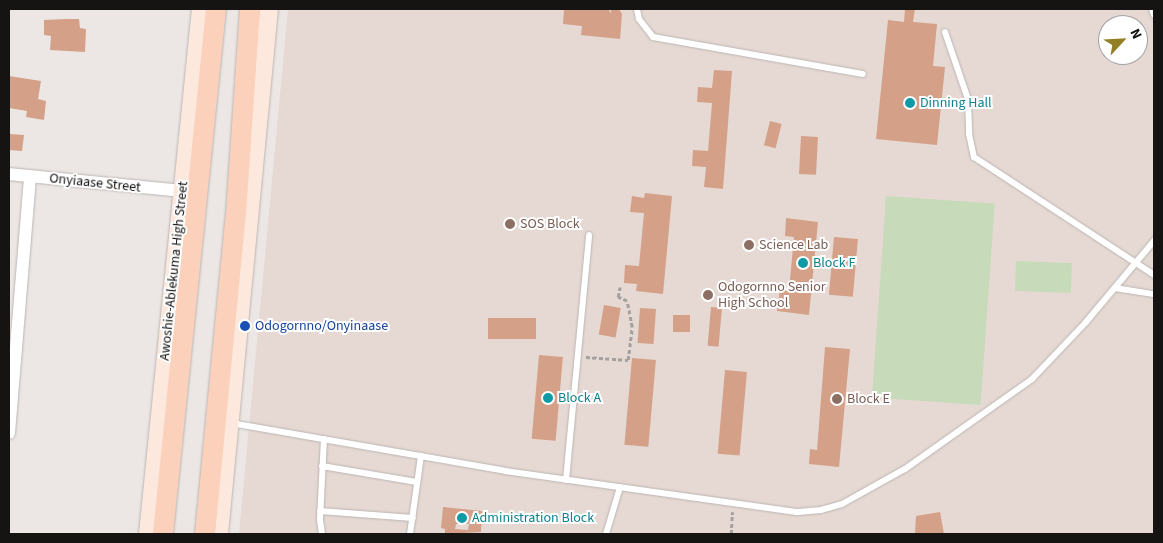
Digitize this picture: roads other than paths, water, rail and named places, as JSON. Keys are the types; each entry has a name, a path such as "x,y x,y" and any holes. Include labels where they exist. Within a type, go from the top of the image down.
{"main road":[{"path":"205,534 238,265 250,9"},
{"path":"198,54 211,12"},
{"name":"Awoshie-Ablekuma High Street","path":"163,534 172,368 211,12"}],"street":[{"path":"219,534 238,265 269,9"},
{"name":"Awoshie-Ablekuma High Street","path":"148,534 172,368 182,191 198,54"},
{"name":"Onyiaase Street","path":"9,174 182,191"},
{"path":"9,433 30,177"}],"lane":[{"path":"637,9 639,19 653,38 864,74"},
{"path":"1152,9 1154,15"},
{"path":"945,32 968,99 969,134 974,157 1154,275"},
{"path":"566,480 589,235"},
{"path":"228,422 566,480 798,512 821,510 856,497 949,440 1032,379 1115,288 1154,241"},
{"path":"1115,288 1154,294"},
{"path":"322,534 320,511 324,439"},
{"path":"410,534 421,456"},
{"path":"322,466 417,482"},
{"path":"606,534 620,487"},
{"path":"320,511 412,518"}],"place":[{"name":"Dinning Hall","path":"910,103"},
{"name":"SOS Block","path":"510,224"},
{"name":"Science Lab","path":"749,245"},
{"name":"Block F","path":"803,263"},
{"name":"Odogornno Senior High School","path":"708,295"},
{"name":"Odogornno/Onyinaase","path":"245,326"},
{"name":"Block A","path":"548,398"},
{"name":"Block E","path":"837,399"},
{"name":"Administration Block","path":"462,518"}]}
